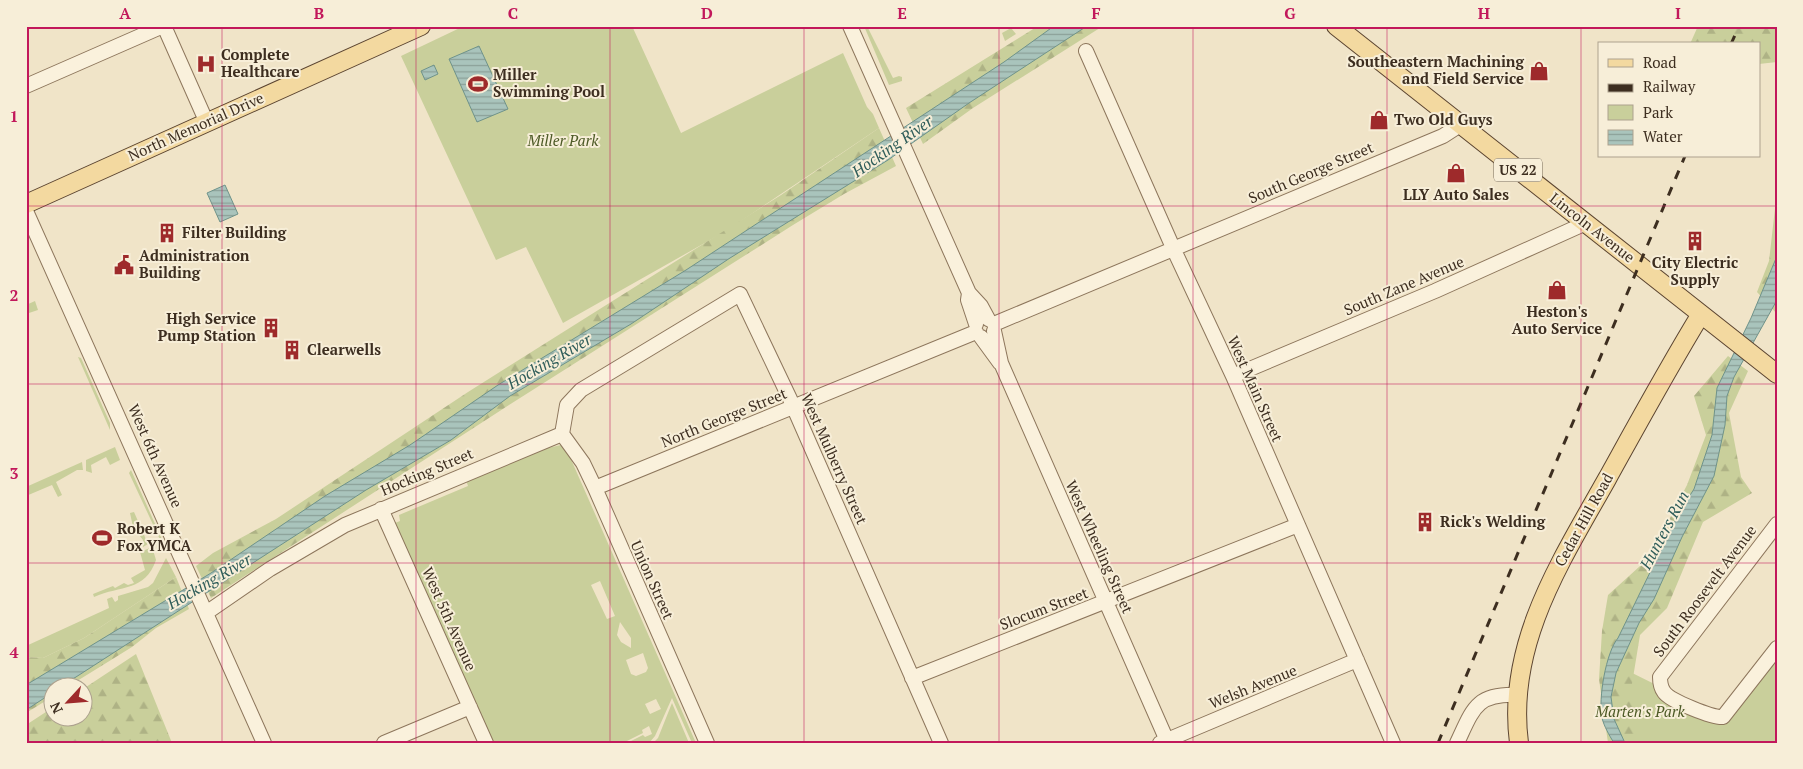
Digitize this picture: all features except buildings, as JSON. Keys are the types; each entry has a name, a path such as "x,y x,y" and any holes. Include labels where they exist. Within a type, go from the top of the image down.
{"main road":[{"name":"North Memorial Drive","path":"26,204 207,123 393,32 421,26"},
{"name":"Lincoln Avenue","path":"1336,26 1701,314 1732,341 1777,374"},
{"name":"Cedar Hill Road","path":"1519,743 1518,695 1524,650 1541,600 1661,381 1701,314"}],"street":[{"path":"26,86 163,26 207,123"},
{"name":"West Wheeling Street","path":"850,26 969,293 968,300 985,328 1165,742"},
{"name":"West Main Street","path":"1086,50 1174,250 1233,376 1393,743"},
{"name":"South George Street","path":"1174,250 1443,136 1460,125"},
{"name":"West 6th Avenue","path":"26,211 264,743"},
{"name":"South Zane Avenue","path":"1233,376 1435,291 1586,223"},
{"name":"North George Street","path":"595,488 1174,250"},
{"name":"West Mulberry Street","path":"562,434 564,412 572,399 609,372 740,294 794,407 941,743"},
{"name":"Union Street","path":"562,434 583,463 595,488 707,743"},
{"name":"Hocking Street","path":"205,610 306,546 381,509 562,434"},
{"name":"West 5th Avenue","path":"381,509 486,743"},
{"name":"South Roosevelt Avenue","path":"1777,524 1660,677 1663,691 1667,696 1710,714 1723,717 1777,648"},
{"name":"Slocum Street","path":"912,678 1039,627 1106,603 1298,525"},
{"name":"Welsh Avenue","path":"1165,742 1357,660"},
{"path":"1457,743 1469,716 1484,699 1497,695 1518,695"},
{"path":"384,743 470,707"}],"green space":[{"name":"Miller Park","path":"464,26 632,26 681,133 843,53 867,107 873,114 879,128 726,231 563,323 526,247 496,260 401,56"},
{"path":"864,26 867,26 893,78 902,77 902,81 889,85"},
{"path":"1038,26 1103,26 973,108 923,144 906,108"},
{"path":"1698,26 1777,26 1777,62 1760,64 1760,42 1691,42"},
{"path":"1011,28 1016,34 1005,41 1002,33"},
{"path":"879,128 896,166 844,194 793,225 509,405 211,598 196,566 213,553 276,519 468,392 781,195"},
{"path":"1777,191 1777,314 1757,292 1769,261"},
{"path":"35,301 38,310 26,314 26,305"},
{"path":"1728,356 1748,371 1729,413 1741,477 1752,493 1703,522 1667,608 1640,635 1632,684 1641,743 1608,743 1599,679 1602,631 1608,595 1650,557 1687,485 1706,435 1694,396"},
{"path":"78,357 81,358 110,423 110,430"},
{"path":"561,445 566,448 696,743 692,743 672,698 655,736 649,743 627,743 643,735 645,737 652,734 649,726 642,730 643,733 623,743 493,743 395,523 400,521 399,515 468,486 466,480 539,450","holes":["600,581 615,616 607,619 591,585","620,622 631,638 631,648 621,642 617,635","643,653 648,668 646,672 636,676 631,674 626,660","656,699 661,709 650,714 645,704"]},
{"path":"115,447 120,460 110,465 106,457 91,465 92,473 86,471 86,460"},
{"path":"82,462 83,470 77,470 56,482 62,495 58,497 52,485 26,496 26,487"},
{"path":"131,470 164,544 163,546 129,473"},
{"path":"134,512 148,544 143,547 143,540 133,527 130,513"},
{"path":"150,548 153,550 156,560 145,578 131,586 94,597 93,594 113,586 115,588 124,583 128,585 134,583 131,578 145,570 140,552"},
{"path":"166,558 176,577 84,638 43,658 26,657 26,646 109,608 107,599 112,597 115,602 118,600 118,596 148,587 153,583"},
{"path":"176,577 189,609 156,628 132,647 85,676 42,676 42,703 26,713 26,657 43,658 84,638"},
{"name":"Marten's Park","path":"1777,644 1777,743 1613,743 1612,663 1721,717"},
{"path":"136,654 172,743 26,743 26,725 42,715 42,726 92,726 92,683"},
{"path":"672,703 689,743 653,743 658,738"}],"water":[{"name":"Hocking River","path":"1054,26 1087,26 969,103 888,160 730,258 631,324 510,396 451,440 366,490 78,676 42,676 42,700 26,710 26,685 211,573 325,496 410,445 498,385 686,270 1004,62"},
{"name":"Miller Swimming Pool","path":"479,46 508,109 477,122 449,59"},
{"path":"434,65 438,74 425,80 421,71"},
{"path":"225,185 238,214 220,222 207,193"},
{"path":"1777,256 1777,300 1734,377 1727,396 1725,425 1714,476 1682,537 1654,599 1639,623 1616,673 1611,697 1614,719 1625,743 1614,743 1604,724 1601,710 1602,688 1610,654 1680,511 1694,489 1712,435 1717,388 1751,318"}],"railway":[{"path":"1732,42 1739,26"},
{"path":"1438,743 1684,158"}],"place":[{"name":"Complete Healthcare","path":"206,64"},
{"name":"Southeastern Machining and Field Service","path":"1539,71"},
{"name":"Miller Swimming Pool","path":"478,84"},
{"name":"Two Old Guys","path":"1379,120"},
{"name":"LLY Auto Sales","path":"1456,173"},
{"name":"Filter Building","path":"167,233"},
{"name":"City Electric Supply","path":"1695,241"},
{"name":"Administration Building","path":"124,265"},
{"name":"Heston's Auto Service","path":"1557,290"},
{"name":"High Service Pump Station","path":"271,328"},
{"name":"Clearwells","path":"292,350"},
{"name":"Rick's Welding","path":"1425,522"},
{"name":"Robert K Fox YMCA","path":"102,538"}],"water label":[{"name":"Hunters Run","path":"1664,530"}]}
